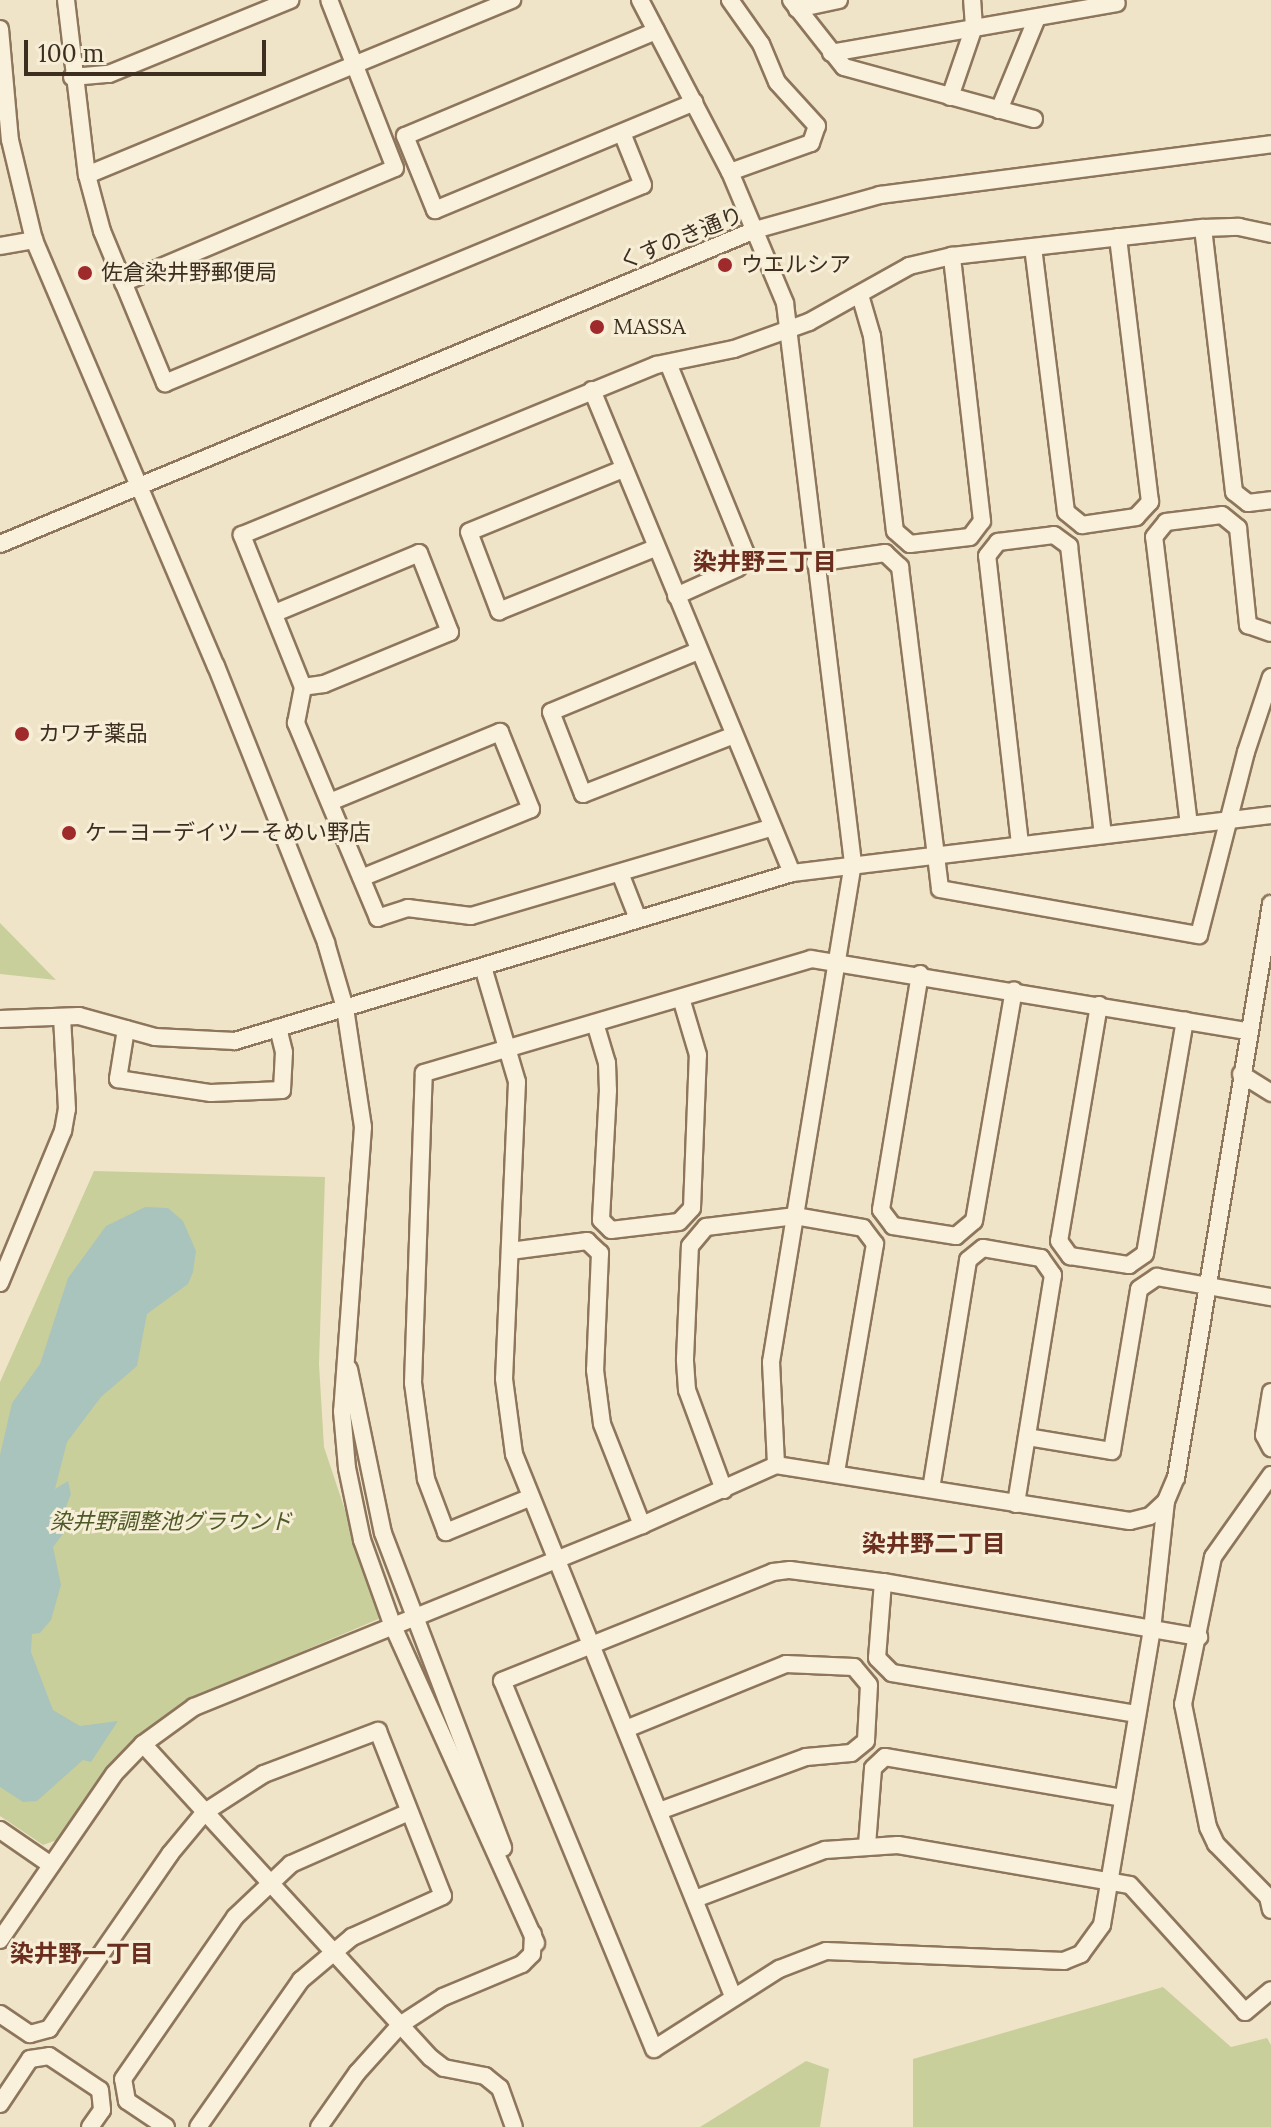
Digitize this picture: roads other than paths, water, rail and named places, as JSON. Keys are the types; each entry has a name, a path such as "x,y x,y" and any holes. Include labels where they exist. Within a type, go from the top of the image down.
{"street":[{"path":"66,0 72,77 87,175 123,283 165,383 643,185 622,133"},
{"path":"72,77 109,74 290,0"},
{"path":"123,283 395,168 329,0"},
{"path":"87,175 512,0"},
{"path":"640,0 730,172 785,303 853,863 771,1362 776,1465"},
{"path":"730,0 761,44 777,82 817,126 811,143 730,172"},
{"path":"794,4 839,0"},
{"path":"950,97 974,27 972,0"},
{"path":"831,53 1037,18 1081,4 1117,3"},
{"path":"794,4 831,53 858,74 1034,119"},
{"path":"999,110 1037,18"},
{"path":"0,29 10,140 34,240 139,486 326,943 345,1008 363,1127 342,1411 347,1468 362,1540 392,1624 536,1943"},
{"path":"656,31 405,136 435,210 694,102"},
{"name":"くすのき通り","path":"0,544 755,230 880,195 1271,144"},
{"path":"770,828 471,916 408,908 378,918 296,723 303,687 242,535 592,390 668,363 734,349 786,330 860,295 909,266 952,256 1203,228 1239,227 1271,234"},
{"path":"1203,228 1234,492 1248,503 1271,500"},
{"path":"1033,247 1066,512 1082,525 1136,517 1150,502 1118,237"},
{"path":"0,246 34,240"},
{"path":"860,295 872,336 895,531 910,544 970,537 982,521 952,256"},
{"path":"668,363 745,552 738,568 676,596"},
{"path":"592,390 770,828 792,873"},
{"path":"623,469 469,532 499,611 655,548"},
{"path":"1189,825 1154,537 1166,522 1222,515 1238,528 1248,625 1271,633"},
{"path":"1020,844 987,556 998,542 1054,535 1069,546 1103,834"},
{"path":"275,613 419,553 450,632 324,684 303,687"},
{"path":"815,563 885,553 900,567 940,889 1199,935 1271,677"},
{"path":"698,651 551,712 583,794 732,736"},
{"path":"330,802 500,732 531,809 361,878"},
{"path":"0,1019 79,1016 179,1041 235,1041 792,873 853,863 1271,815"},
{"path":"620,873 638,919"},
{"path":"1199,1637 1152,1629 883,1582 815,1571 773,1572 502,1681 654,2049 733,1996 826,1951 1064,1961 1095,1940 1111,1881 1152,1629 1166,1501 1176,1478 1205,1285 1270,912"},
{"path":"529,1498 446,1532 426,1479 415,1412 424,1073 811,959 838,960 1248,1031"},
{"path":"483,967 517,1082 504,1379 514,1454 529,1498 733,1996"},
{"path":"920,974 881,1210 893,1226 956,1236 974,1221 1014,990"},
{"path":"595,1023 607,1063 608,1090 601,1220 611,1230 679,1222 692,1208 698,1055 681,998"},
{"path":"1099,1005 1059,1241 1070,1256 1129,1265 1145,1254 1185,1020"},
{"path":"0,1283 63,1131 67,1109 62,1018"},
{"path":"126,1029 118,1079 211,1093 282,1090 284,1052 278,1028"},
{"path":"1241,1074 1271,1093"},
{"path":"724,1490 687,1390 690,1246 706,1227 795,1216 863,1228 875,1244 836,1472"},
{"path":"510,1251 587,1241 600,1253 595,1370 602,1424 642,1525"},
{"path":"931,1489 968,1260 983,1248 1041,1258 1053,1275 1016,1504"},
{"path":"1027,1437 1112,1451 1139,1289 1157,1277 1271,1297"},
{"path":"346,1358 383,1533 411,1617 486,1800 536,1943"},
{"path":"1271,1392 1264,1435 1271,1448"},
{"path":"0,1940 114,1774 143,1744 194,1707 642,1525 776,1465 836,1472 1130,1521 1150,1516 1166,1501"},
{"path":"1271,1475 1213,1557 1183,1704 1208,1827 1216,1844 1268,1897 1271,1910"},
{"path":"883,1582 877,1658 892,1673 1136,1714"},
{"path":"626,1729 786,1664 854,1667 869,1685 866,1741 851,1753 806,1757 659,1811"},
{"path":"0,2014 30,2034 49,2029 170,1854 205,1812 264,1774 378,1731 443,1896 375,1925 331,1951 301,1980 198,2127"},
{"path":"143,1744 331,1951 444,2068 485,2076 500,2088 514,2127"},
{"path":"867,1845 873,1768 885,1757 1123,1798"},
{"path":"166,2127 127,2101 123,2079 235,1917 268,1882 316,1850 409,1812"},
{"path":"0,1830 51,1865"},
{"path":"695,1899 825,1850 898,1845 1130,1885 1245,2012 1271,1990"},
{"path":"319,2127 400,2025 443,1997 522,1964 536,1943"},
{"path":"0,2104 30,2059 49,2056 100,2090 102,2110 90,2127"}],"water":[{"path":"145,1207 168,1208 183,1221 196,1251 193,1272 188,1284 147,1314 137,1366 101,1397 67,1442 55,1489 68,1481 71,1494 62,1517 63,1534 53,1547 61,1585 51,1620 40,1633 32,1634 31,1652 53,1710 80,1726 118,1721 91,1762 83,1760 37,1801 23,1802 0,1787 0,1455 12,1403 40,1364 68,1278 106,1226"}],"place":[{"name":"ウエルシア","path":"725,265"},
{"name":"佐倉染井野郵便局","path":"85,273"},
{"name":"MASSA","path":"597,327"},
{"name":"カワチ薬品","path":"22,734"},
{"name":"ケーヨーデイツーそめい野店","path":"69,833"}],"district":[{"name":"染井野三丁目","path":"765,562"},
{"name":"染井野二丁目","path":"934,1544"},
{"name":"染井野一丁目","path":"82,1954"}],"park label":[{"name":"染井野調整池グラウンド","path":"171,1522"}]}
